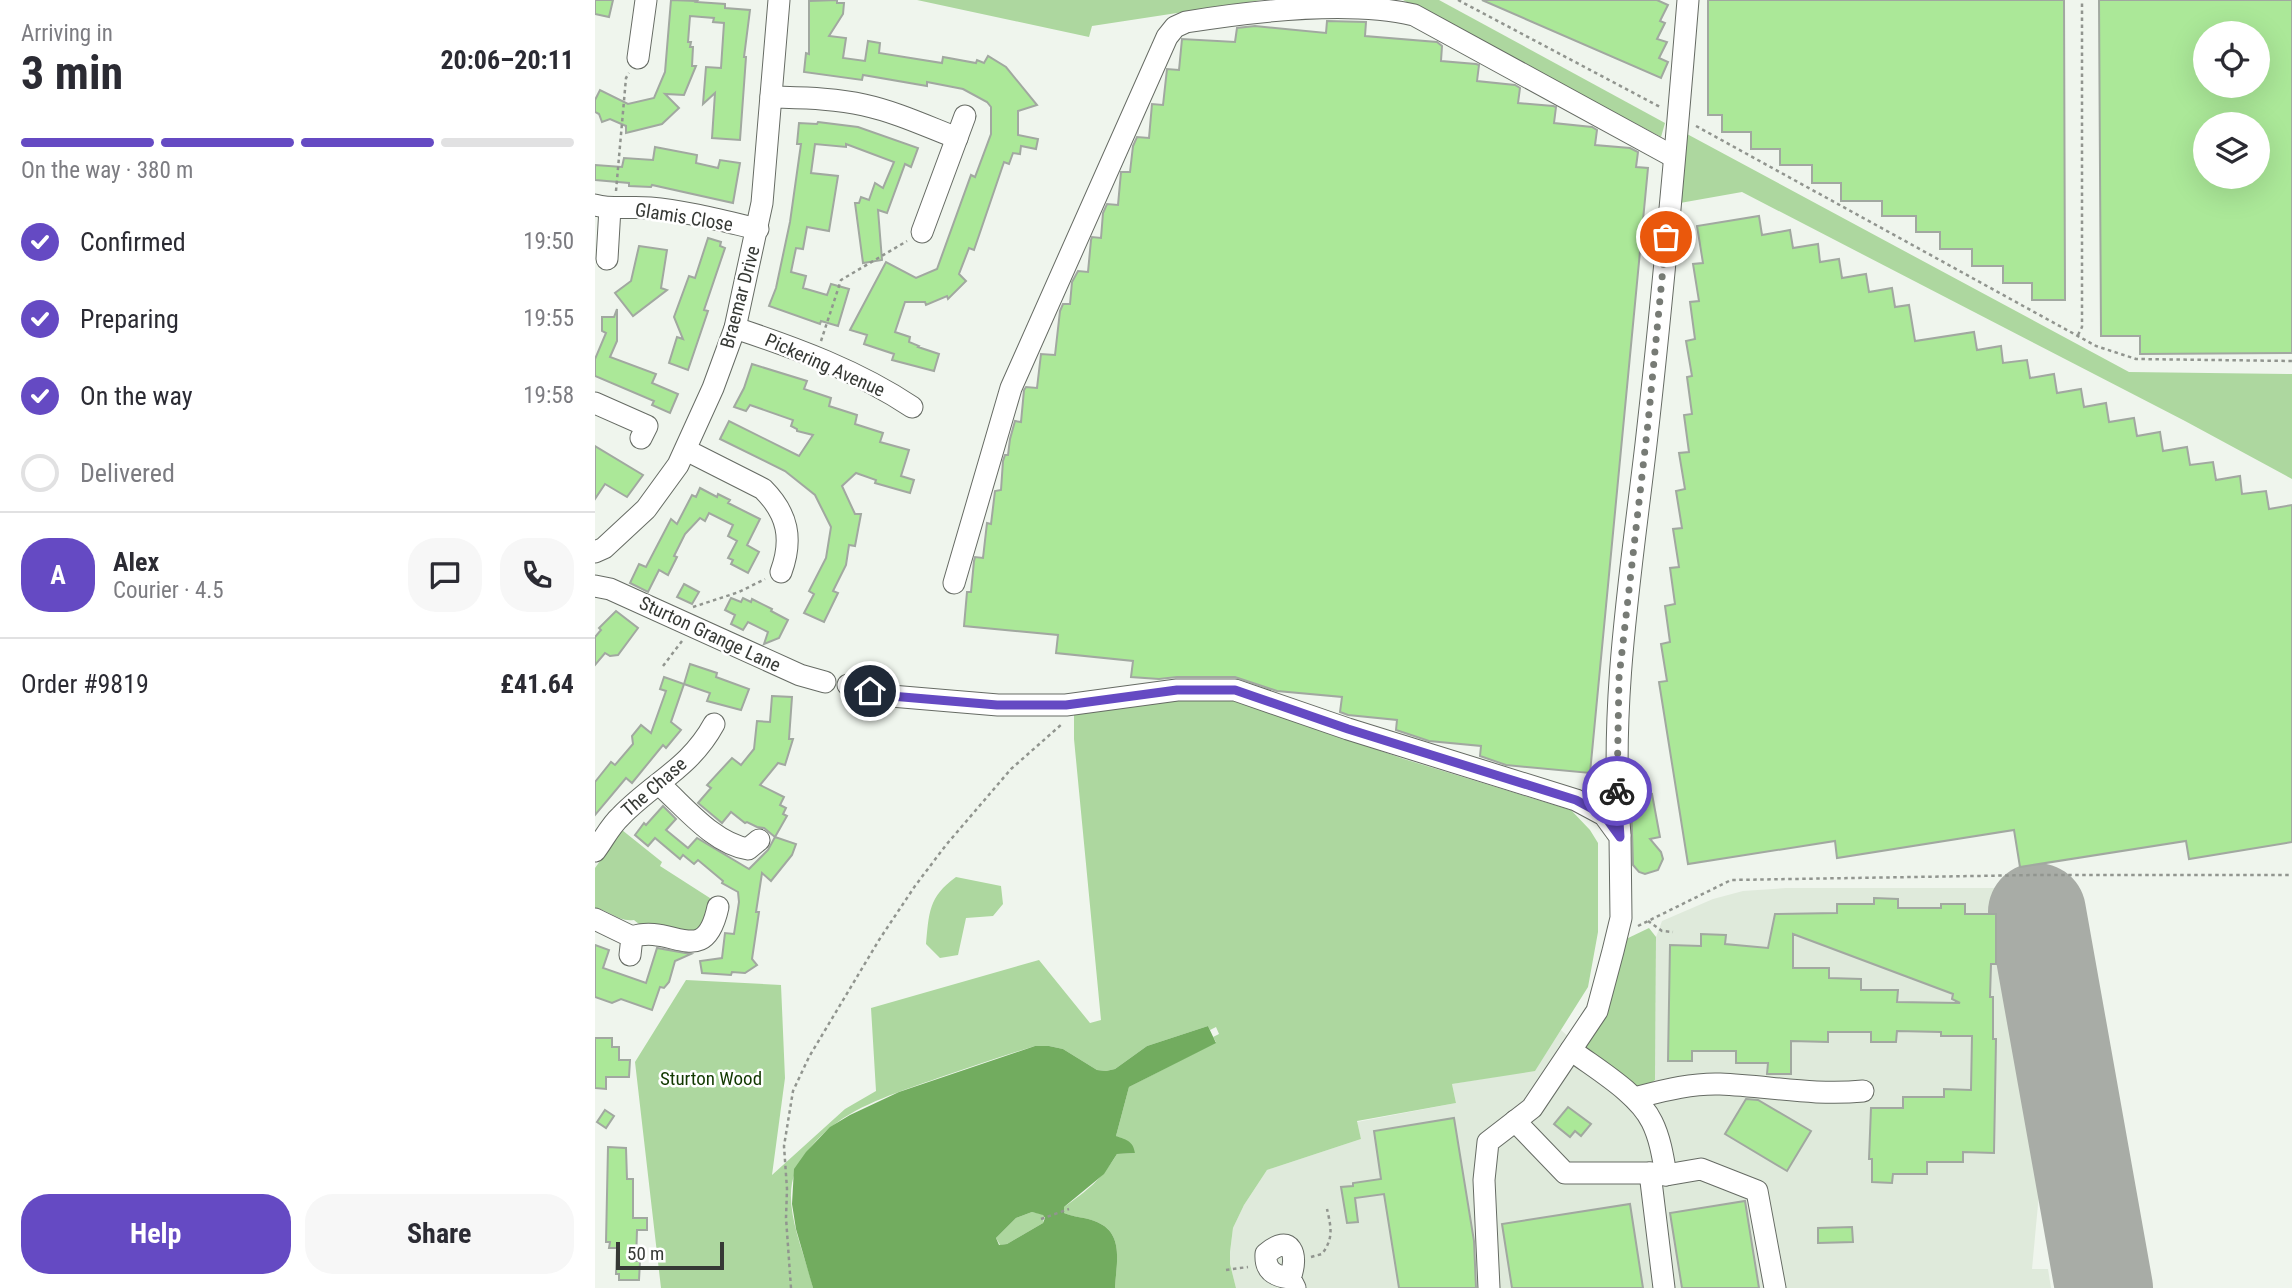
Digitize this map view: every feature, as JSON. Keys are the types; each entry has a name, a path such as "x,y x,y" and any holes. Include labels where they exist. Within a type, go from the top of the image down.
{"street":[{"path":"638,58 646,0"},
{"name":"Braemar Drive","path":"595,552 604,548 646,509 678,465 713,388 735,328 758,229 766,175 779,0"},
{"path":"1489,1288 1484,1180 1488,1142 1532,1108 1597,1011 1621,918 1617,800 1619,678 1648,423 1688,0"},
{"path":"954,583 1011,388 1167,37 1175,27 1186,22 1262,9 1357,2 1392,7 1414,15 1674,157"},
{"path":"771,97 827,99 863,105 898,115 957,138"},
{"path":"922,232 965,116"},
{"name":"Glamis Close","path":"603,251 606,207 649,208 758,229"},
{"name":"Pickering Avenue","path":"735,328 816,357 912,407"},
{"path":"595,403 647,426 641,438"},
{"path":"685,450 763,489 771,498 784,518 787,530 787,554 781,572"},
{"path":"595,587 595,597"},
{"name":"Sturton Grange Lane","path":"595,587 610,589 800,675 825,682"},
{"path":"848,685 891,696 984,704 1076,704 1177,690 1235,690 1348,729 1576,800 1604,815 1620,837"},
{"name":"The Chase","path":"595,851 619,817 683,765 716,725"},
{"path":"660,785 716,835 733,845 748,849 759,840"},
{"path":"595,919 631,946 646,933 686,941 700,940 711,931 718,907"},
{"path":"1571,1050 1634,1098 1652,1121 1663,1154 1658,1174 1664,1288"},
{"path":"1634,1098 1701,1084 1811,1093 1863,1091"},
{"path":"1515,1121 1565,1173 1658,1174 1701,1169 1758,1191 1775,1288"},
{"path":"1266,1264 1270,1272 1278,1276 1293,1275"}],"path":[{"path":"1458,0 1678,116 2096,346 2136,359 2292,361"},
{"path":"2078,336 2082,327 2082,0"},
{"path":"606,207 626,78 638,58"},
{"path":"816,357 841,280 922,232"},
{"path":"671,615 739,592 781,572"},
{"path":"663,666 695,626"},
{"path":"791,1288 784,1146 793,1091 809,1057 879,940 946,845 1011,769 1060,727 1076,704"},
{"path":"1617,937 1731,880 2292,875"},
{"path":"1648,921 1662,931 1673,932"},
{"path":"1041,1219 1069,1209"},
{"path":"1293,1275 1322,1254 1330,1243 1331,1225 1327,1209"},
{"path":"1226,1270 1266,1264"}],"shaded area":[{"path":"1786,888 2004,888 2041,1172 2032,1269 2048,1269 2051,1288 1236,1288 1230,1264 1233,1228 1244,1205 1267,1170 1361,1139 1357,1122 1456,1103 1452,1084 1535,1070 1561,1030 1627,1090 1644,1089 1655,1080 1656,937 1662,921 1713,899 1743,891"},
{"path":"1208,1026 1216,1043 1129,1087 1116,1136 1131,1143 1135,1153 1117,1154 1104,1174 1064,1207 1064,1213 1097,1222 1112,1234 1117,1251 1115,1288 813,1288 796,1229 792,1204 794,1169 830,1127 899,1092 1035,1046 1063,1049 1097,1070 1106,1071 1115,1069 1147,1046","holes":["1032,1212 1043,1215 1043,1223 1007,1244 999,1245 996,1238 1016,1218"]}],"green space":[{"path":"917,0 1262,0 1092,26 1089,37"},
{"path":"1403,0 1439,0 1665,123 1661,137"},
{"path":"1687,134 2129,372 2292,374 2292,479 1742,192 1680,203"},
{"name":"Sturton Wood","path":"1235,700 1404,759 1571,810 1590,830 1598,843 1598,932 1588,987 1535,1071 1452,1084 1456,1103 1357,1121 1361,1139 1267,1170 1244,1205 1233,1228 1230,1264 1236,1288 1115,1288 1117,1251 1112,1234 1097,1222 1064,1213 1064,1207 1094,1184 1117,1154 1135,1153 1116,1136 1129,1087 1216,1042 1213,1037 1219,1034 1216,1027 1210,1030 1208,1026 1147,1046 1115,1069 1106,1071 1097,1070 1063,1049 1035,1046 882,1098 855,1111 818,1139 798,1167 791,1195 794,1222 813,1288 661,1288 635,1062 686,980 781,985 785,1078 772,1175 845,1109 876,1091 871,1008 1039,960 1090,1023 1101,1020 1074,739 1074,714 1162,701"},
{"path":"622,830 662,862 660,866 713,900 700,934 655,929 595,908 595,868"},
{"path":"956,877 1001,886 1003,904 993,916 966,918 958,955 940,958 926,944 929,915 935,899"},
{"path":"1649,928 1656,937 1655,1080 1644,1089 1628,1090 1580,1047 1624,940"},
{"path":"1032,1212 1044,1216 1043,1223 1007,1244 1000,1245 996,1238 1016,1218"}],"building":[{"path":"595,0 613,0 609,17 595,14"},
{"path":"671,0 725,4 725,8 750,10 744,57 740,140 712,138 715,93 703,104 706,67 721,68 724,23 713,22 714,18 690,16 688,42 691,42 690,47 693,47 692,66 696,66 684,95 665,94 679,108 662,124 626,133 626,126 610,119 602,122 599,114 595,112 595,100 600,90 628,104 654,98 665,72"},
{"path":"837,0 837,3 844,3 843,14 829,36 846,38 843,58 865,61 868,41 880,43 879,53 942,63 943,57 984,63 988,56 1006,67 1037,105 1018,111 1018,135 1038,139 1036,149 1021,146 1020,154 1013,153 1009,164 1004,162 974,250 969,248 959,274 966,281 948,299 947,296 926,305 925,302 905,302 895,332 910,337 909,342 918,347 939,354 934,371 892,360 894,354 864,344 867,335 850,330 886,262 916,278 937,269 971,175 975,177 991,134 991,107 963,89 927,82 927,86 863,75 862,80 804,72 806,53 809,54 809,1"},
{"path":"1482,0 1657,0 1668,5 1660,21 1665,23 1657,39 1667,42 1659,58 1668,62 1661,78"},
{"path":"1708,0 2064,0 2065,300 2032,300 2032,283 2003,283 2003,266 1972,266 1972,249 1940,249 1940,232 1916,232 1916,216 1882,216 1882,201 1841,201 1841,183 1812,183 1812,165 1780,165 1780,149 1751,149 1751,132 1722,132 1722,115 1708,115"},
{"path":"2099,0 2292,0 2292,353 2140,354 2140,336 2101,336"},
{"path":"1327,21 1366,22 1365,36 1437,42 1442,46 1441,61 1479,65 1477,81 1515,85 1520,88 1518,103 1556,107 1554,123 1592,127 1597,130 1595,145 1630,148 1638,152 1636,167 1648,168 1590,773 1506,765 1480,756 1481,746 1429,741 1396,730 1397,720 1340,712 1342,697 1277,691 1235,677 1131,677 1133,661 1056,653 1058,635 964,626 967,592 971,592 975,557 983,558 987,523 991,524 995,491 1001,490 1003,461 1005,455 1008,455 1015,421 1021,422 1024,390 1026,387 1037,388 1041,354 1055,355 1060,311 1063,304 1070,304 1072,282 1078,271 1088,272 1091,240 1092,237 1101,238 1103,213 1107,204 1118,205 1121,172 1130,172 1133,146 1137,137 1149,138 1152,104 1163,105 1167,69 1179,70 1182,39 1235,42 1237,28 1255,26 1326,33"},
{"path":"818,122 858,127 918,148 911,167 905,164 887,213 878,210 882,260 863,263 855,203 859,203 861,197 869,200 875,183 883,188 894,162 846,144 846,147 815,144 811,173 838,176 829,231 807,227 803,249 796,248 791,272 806,276 803,288 827,295 831,284 849,289 838,326 821,321 820,324 769,306 776,288 790,222 801,144 797,144 799,123"},
{"path":"655,147 697,155 696,163 718,168 720,160 740,163 733,203 652,185 629,186 629,183 595,180 595,165 622,167 624,158 653,160"},
{"path":"1759,216 1762,235 1790,230 1793,248 1818,244 1820,262 1839,259 1842,278 1866,274 1869,292 1892,288 1895,307 1909,305 1915,341 1974,332 1977,350 2001,346 2003,363 2027,360 2030,378 2054,374 2057,393 2081,389 2084,407 2106,403 2109,422 2134,418 2137,436 2160,432 2163,451 2187,447 2190,465 2213,462 2216,480 2240,476 2242,494 2266,491 2269,509 2292,505 2292,842 2189,859 2186,841 2020,867 2014,830 1837,858 1835,841 1688,864 1659,682 1667,681 1661,644 1670,642 1665,606 1675,604 1670,568 1679,567 1673,529 1682,528 1676,491 1685,489 1679,453 1689,452 1684,415 1692,414 1687,377 1692,376 1686,341 1695,339 1690,302 1699,301 1693,264 1703,263 1697,226"},
{"path":"708,238 721,242 720,246 725,248 704,310 708,311 688,370 669,363 677,337 683,339 674,317 689,276 695,278"},
{"path":"639,246 667,250 661,288 667,290 633,316 615,293 631,281"},
{"path":"617,309 617,341 610,357 656,374 652,383 678,394 670,413 652,405 654,401 595,376 595,359 606,333 602,331 602,317 614,317"},
{"path":"752,364 807,381 804,389 831,398 829,406 857,415 855,424 883,433 880,442 909,450 901,476 914,480 910,493 875,483 876,480 856,473 842,486 855,514 861,514 855,546 849,545 846,565 833,591 838,593 824,622 804,613 814,594 809,591 826,558 831,527 815,495 785,471 720,439 729,421 799,456 813,435 797,431 791,426 793,420 750,405 746,411 734,407"},
{"path":"595,446 643,475 627,497 605,484 595,499"},
{"path":"700,488 730,500 728,503 760,519 747,545 759,552 748,573 731,564 733,560 728,558 737,541 728,536 733,525 709,513 705,521 700,518 685,534 668,575 659,570 648,592 630,583 639,564 646,567 671,519 677,524 692,495 696,497"},
{"path":"684,584 699,592 692,604 677,597"},
{"path":"731,598 741,602 743,598 751,602 752,599 788,620 779,638 764,644 768,632 748,622 743,630 731,624 735,615 725,610"},
{"path":"616,611 638,628 618,655 610,656 605,653 595,665 595,637 601,630 599,628"},
{"path":"690,664 717,673 716,677 749,689 741,710 707,701 710,693 684,684"},
{"path":"664,677 684,684 671,722 681,730 666,748 663,745 632,783 626,778 595,815 595,782 611,762 615,765 633,744 632,736 641,725 651,733 666,691 660,689"},
{"path":"772,696 792,697 789,739 793,739 785,765 778,763 760,785 784,797 780,805 786,808 783,814 787,816 775,837 764,828 745,823 731,812 722,823 698,803 711,788 707,785 732,758 741,765 754,749 757,721 770,722"},
{"path":"1652,794 1660,837 1650,839 1661,852 1663,859 1658,870 1645,874 1633,865 1631,797"},
{"path":"663,806 676,819 666,830 688,848 697,838 749,869 768,850 775,837 796,844 792,855 771,881 762,873 752,959 757,965 745,973 702,973 700,961 722,958 725,933 734,934 738,892 722,883 723,881 698,860 694,864 683,855 680,859 655,838 648,846 635,835"},
{"path":"1874,898 1898,899 1898,908 1941,908 1941,904 1965,904 1965,914 1996,914 1996,964 1991,964 1990,997 1993,997 1993,1039 1996,1039 1994,1153 1963,1152 1963,1162 1927,1162 1927,1174 1893,1174 1892,1183 1872,1182 1872,1159 1869,1159 1871,1108 1903,1108 1903,1097 1944,1097 1944,1089 1971,1090 1972,1036 1897,1031 1896,1042 1871,1042 1871,1032 1828,1032 1828,1042 1791,1041 1791,1074 1767,1074 1768,1063 1736,1063 1736,1051 1692,1051 1692,1061 1668,1061 1670,945 1701,946 1701,934 1726,935 1725,944 1768,948 1775,914 1837,913 1837,904 1874,904","holes":["1793,934 1953,994 1952,999 1960,1003 1897,1002 1898,990 1861,990 1861,979 1829,978 1829,968 1793,968"]},
{"path":"595,945 609,950 603,968 646,983 657,948 691,954 675,961 669,982 664,988 660,987 652,1010 621,999 612,1003 595,997"},
{"path":"595,1038 612,1038 612,1047 619,1047 619,1060 630,1060 629,1077 606,1077 606,1089 595,1088"},
{"path":"1746,1099 1758,1100 1811,1131 1787,1171 1725,1134"},
{"path":"1568,1107 1591,1124 1581,1136 1575,1131 1570,1137 1554,1124"},
{"path":"605,1110 614,1116 606,1128 597,1122"},
{"path":"1454,1118 1474,1241 1476,1288 1399,1288 1384,1194 1355,1198 1358,1222 1347,1223 1341,1187 1381,1179 1374,1131"},
{"path":"608,1147 626,1148 627,1179 633,1179 633,1218 647,1218 647,1230 637,1230 636,1261 640,1261 639,1280 619,1280 619,1274 616,1274 617,1248 609,1248 610,1242 606,1242"},
{"path":"1745,1201 1759,1288 1682,1288 1670,1213"},
{"path":"1630,1204 1643,1288 1512,1288 1502,1224"},
{"path":"1852,1227 1853,1242 1818,1243 1818,1228"}],"runway":[{"path":"2037,912 2104,1288"}],"way so far":[{"path":"1617,791 1619,678 1666,237"}],"route":[{"path":"870,691 891,696 997,705 1066,705 1177,690 1235,690 1348,729 1576,800 1604,815 1620,837 1617,791"}]}
